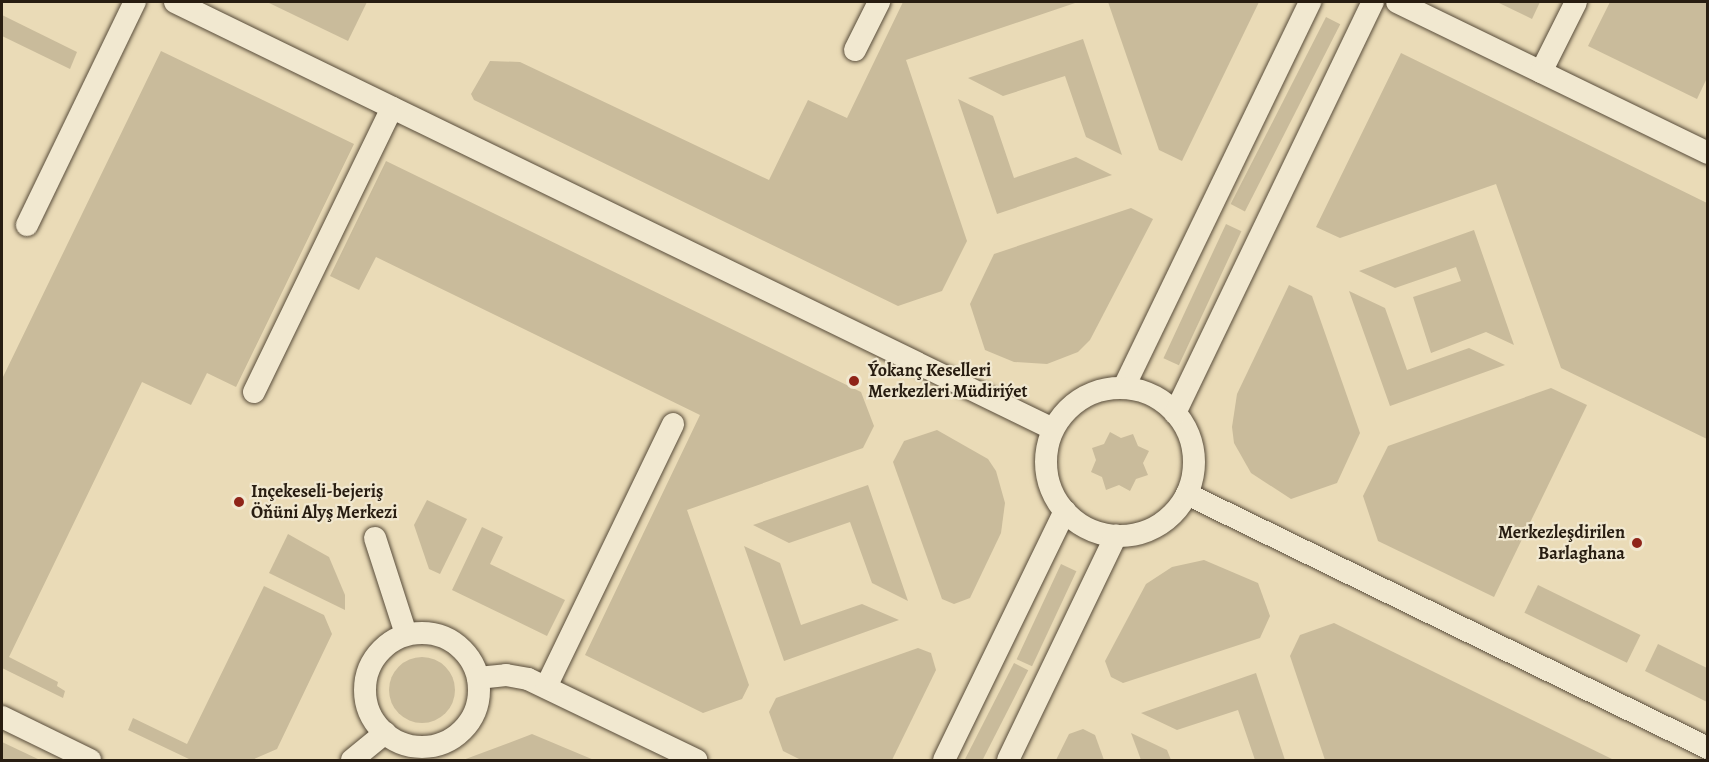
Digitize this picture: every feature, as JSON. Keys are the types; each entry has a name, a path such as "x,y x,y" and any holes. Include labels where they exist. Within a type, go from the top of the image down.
{"lane":[{"path":"27,225 135,2"},
{"path":"175,2 1053,429"},
{"path":"855,50 879,2"},
{"path":"1124,387 1310,2"},
{"path":"1175,413 1373,2"},
{"path":"1397,2 1541,72 1704,144"},
{"path":"1541,72 1575,2"},
{"path":"254,392 392,108"},
{"path":"1124,387 1160,399 1175,413 1191,442 1194,459 1187,494 1164,522 1148,530 1116,536 1095,532 1065,511 1048,482 1047,446 1053,429 1075,402 1091,393 1124,387"},
{"path":"546,687 673,424"},
{"path":"1187,494 1707,748"},
{"path":"944,760 1065,511"},
{"path":"1008,760 1116,536"},
{"path":"375,538 406,634"},
{"path":"424,632 459,646 472,661 478,678 478,697 473,715 462,730 447,741 410,746 385,733 368,711 364,692 375,656 406,634 424,632"},
{"path":"478,678 506,675 528,679 696,760"},
{"path":"2,717 90,760"},
{"path":"352,760 385,733"}],"shaded area":[{"path":"267,2 367,2 348,41"},
{"path":"903,2 1078,2 906,60 967,241 942,291 898,306 474,100 471,94 490,61 520,62 769,180 808,100 847,118"},
{"path":"1108,2 1259,2 1182,161 1159,150"},
{"path":"1497,2 1540,2 1532,19"},
{"path":"1610,2 1707,2 1707,78 1697,99 1588,46"},
{"path":"2,15 77,52 70,69 2,36"},
{"path":"1326,17 1340,24 1245,211 1231,204"},
{"path":"1083,39 1122,155 1086,137 1065,76 1003,96 968,78"},
{"path":"161,51 354,144 236,387 207,373 191,405 142,382 9,657 58,682 57,686 65,691 63,698 2,668 2,379"},
{"path":"1401,53 1707,203 1707,439 1561,368 1496,184 1340,238 1316,227"},
{"path":"958,99 993,116 1014,178 1076,157 1112,175 997,214"},
{"path":"386,161 861,392 874,426 863,448 687,510 749,685 742,699 703,713 585,655 700,415 376,257 359,290 330,276"},
{"path":"1131,208 1153,219 1090,340 1078,352 1047,364 1014,362 985,350 970,304 994,254"},
{"path":"1226,224 1241,231 1179,365 1163,358"},
{"path":"1474,230 1514,345 1486,332 1431,353 1413,297 1461,281 1456,267 1395,288 1359,271"},
{"path":"1289,285 1312,296 1360,433 1337,483 1291,499 1251,473 1234,443 1232,427 1237,394"},
{"path":"1349,291 1385,308 1407,370 1469,348 1505,365 1390,406"},
{"path":"1551,388 1587,405 1494,597 1378,541 1363,496 1388,446"},
{"path":"937,430 988,459 996,471 1005,503 1001,533 970,598 954,604 942,599 893,462 904,441"},
{"path":"1110,432 1121,438 1133,434 1138,446 1149,451 1143,463 1148,475 1136,479 1130,491 1119,485 1106,490 1102,477 1091,472 1096,460 1092,448 1104,444"},
{"path":"868,485 908,601 872,583 850,522 789,543 753,525"},
{"path":"427,500 467,519 440,574 429,569 414,525"},
{"path":"482,527 503,537 490,564 565,600 547,636 452,590"},
{"path":"288,534 329,557 345,595 345,610 269,573"},
{"path":"744,546 780,563 801,625 862,604 899,620 784,661"},
{"path":"1204,560 1258,583 1270,616 1260,638 1123,683 1111,677 1105,661 1146,584 1172,567"},
{"path":"1061,564 1076,571 1032,666 1017,659"},
{"path":"1538,585 1640,635 1627,663 1524,613"},
{"path":"264,586 324,615 332,634 277,749 252,760 191,760 128,730 133,718 187,744"},
{"path":"1334,623 1614,760 1325,760 1290,656 1300,635"},
{"path":"1658,644 1707,668 1707,702 1645,671"},
{"path":"918,648 931,653 936,670 892,760 801,760 783,751 769,712 776,698"},
{"path":"422,657 434,660 445,667 452,678 455,690 452,702 445,713 434,720 422,723 410,720 399,713 392,702 389,690 392,678 399,667 410,660"},
{"path":"1014,663 1028,670 983,760 965,759"},
{"path":"1256,673 1285,760 1255,760 1238,710 1177,730 1141,713"},
{"path":"1083,729 1095,735 1104,760 1056,760 1069,734"},
{"path":"1131,733 1167,750 1171,760 1141,760"},
{"path":"532,734 594,760 463,760 527,736"},
{"path":"2,742 40,760 2,760"}],"place":[{"name":"Ýokanç Keselleri Merkezleri Müdiriýet","path":"854,381"},
{"name":"Inçekeseli-bejeriş Öňüni Alyş Merkezi","path":"239,502"},
{"name":"Merkezleşdirilen Barlaghana","path":"1637,543"}]}
